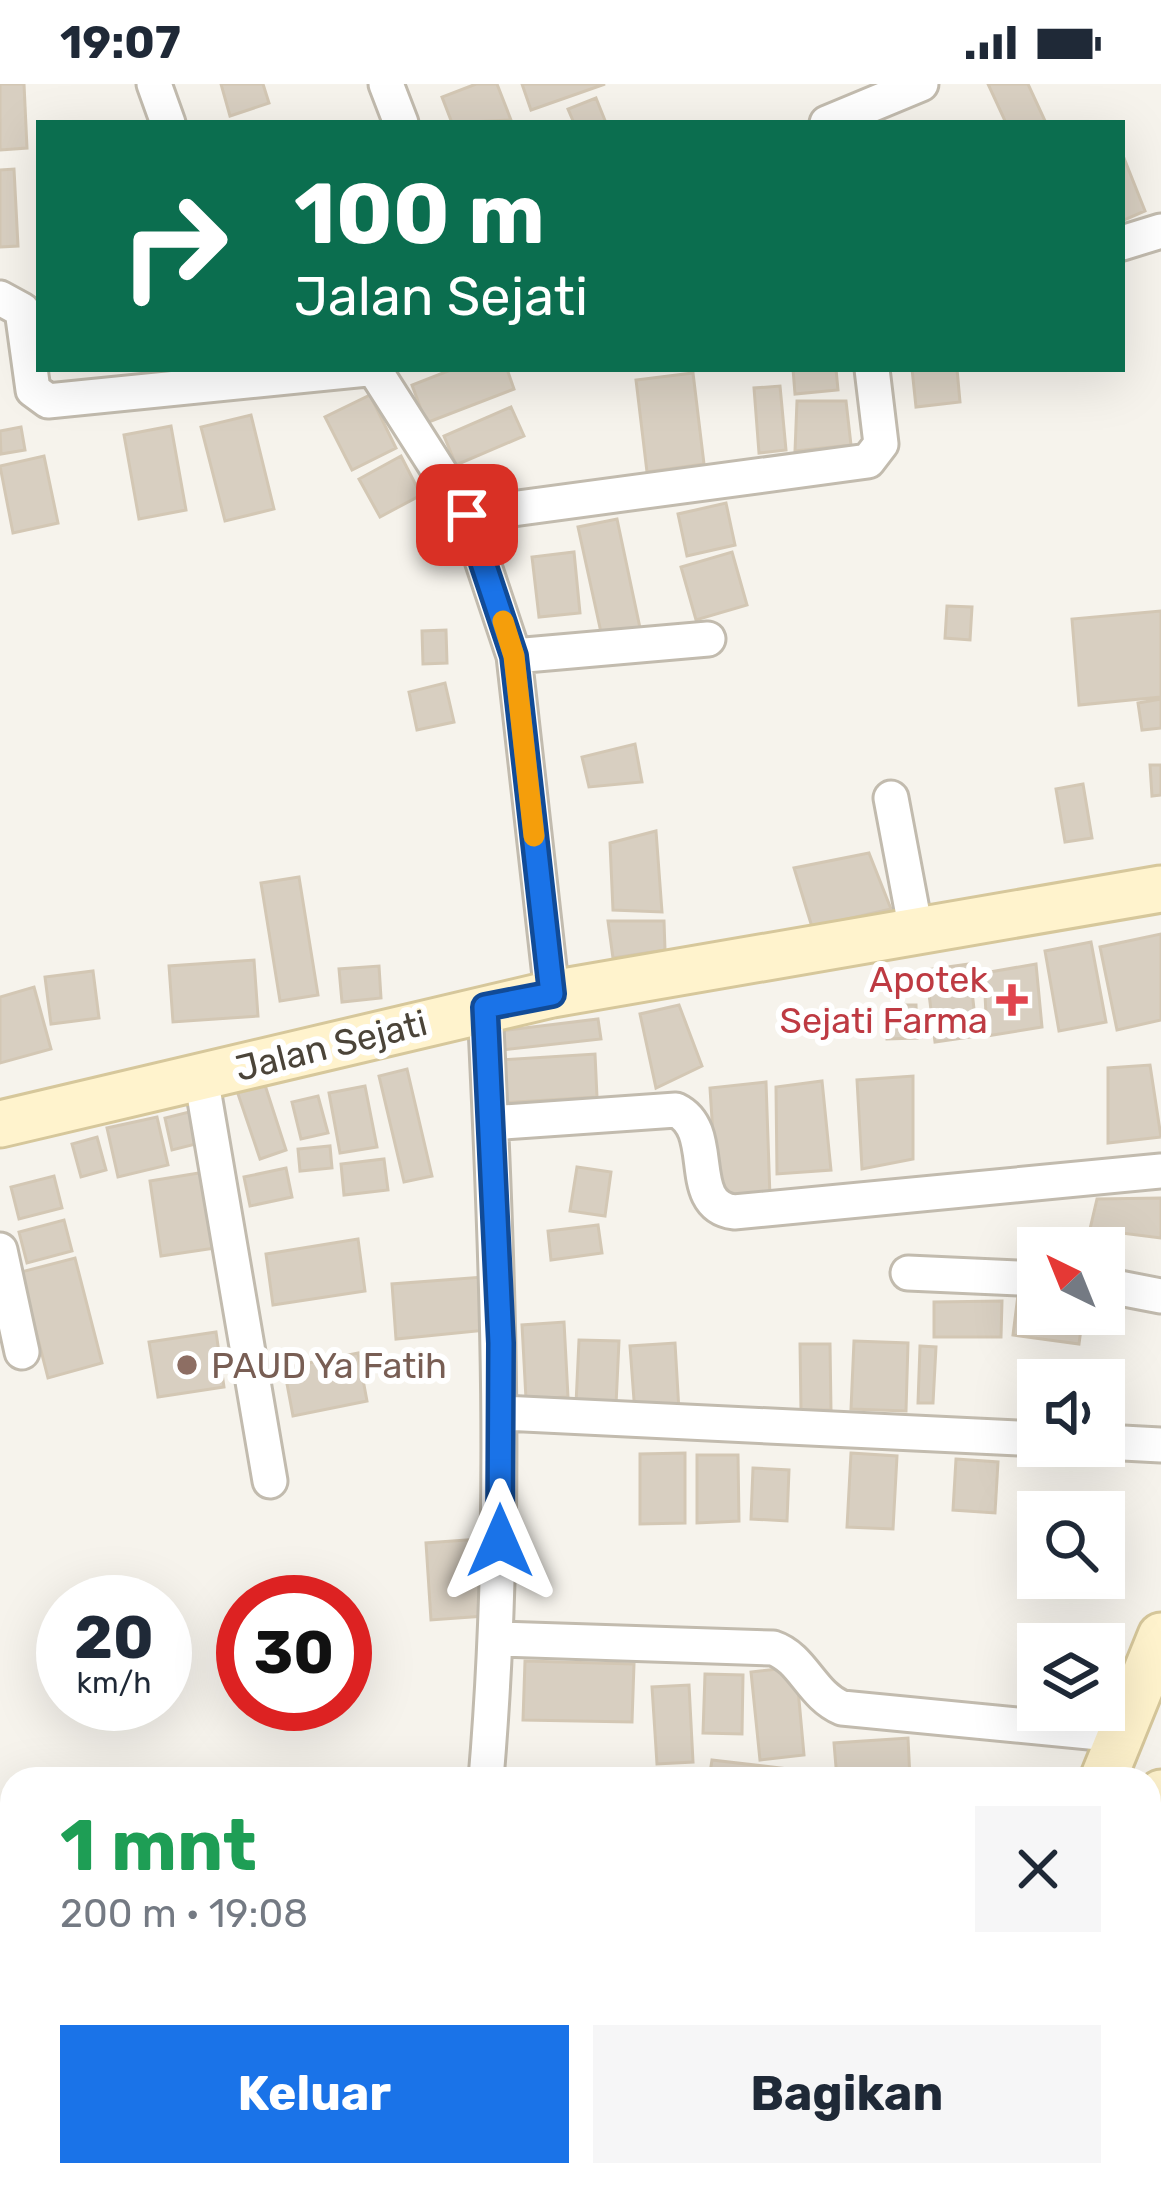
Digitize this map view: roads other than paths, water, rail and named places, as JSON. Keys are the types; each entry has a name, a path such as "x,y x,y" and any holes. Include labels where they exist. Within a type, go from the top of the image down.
{"main road":[{"name":"Jalan Sejati","path":"0,1124 485,1007 1161,889"},
{"path":"1108,1767 1161,1636"}],"street":[{"path":"154,84 167,120"},
{"path":"386,84 400,120"},
{"path":"834,120 921,84"},
{"path":"1125,243 1161,231"},
{"path":"0,298 22,310 33,390 48,401 323,372"},
{"path":"373,372 467,515 514,656 552,994"},
{"path":"467,515 868,461 881,444 872,372"},
{"path":"514,656 708,639"},
{"path":"891,798 916,931"},
{"path":"485,1007 501,1413 498,1639 487,1767"},
{"path":"201,1077 270,1481"},
{"path":"491,1123 676,1110 694,1122 699,1133 709,1199 721,1210 734,1212 1161,1171"},
{"path":"0,1250 22,1352"},
{"path":"908,1273 1017,1278"},
{"path":"1125,1289 1161,1296"},
{"path":"501,1413 1017,1438"},
{"path":"1125,1443 1161,1445"},
{"path":"498,1639 773,1648 794,1660 822,1698 842,1708 1120,1736"}],"place":[{"name":"Apotek Sejati Farma","path":"1012,1000"},
{"name":"PAUD Ya Fatih","path":"187,1365"}]}
